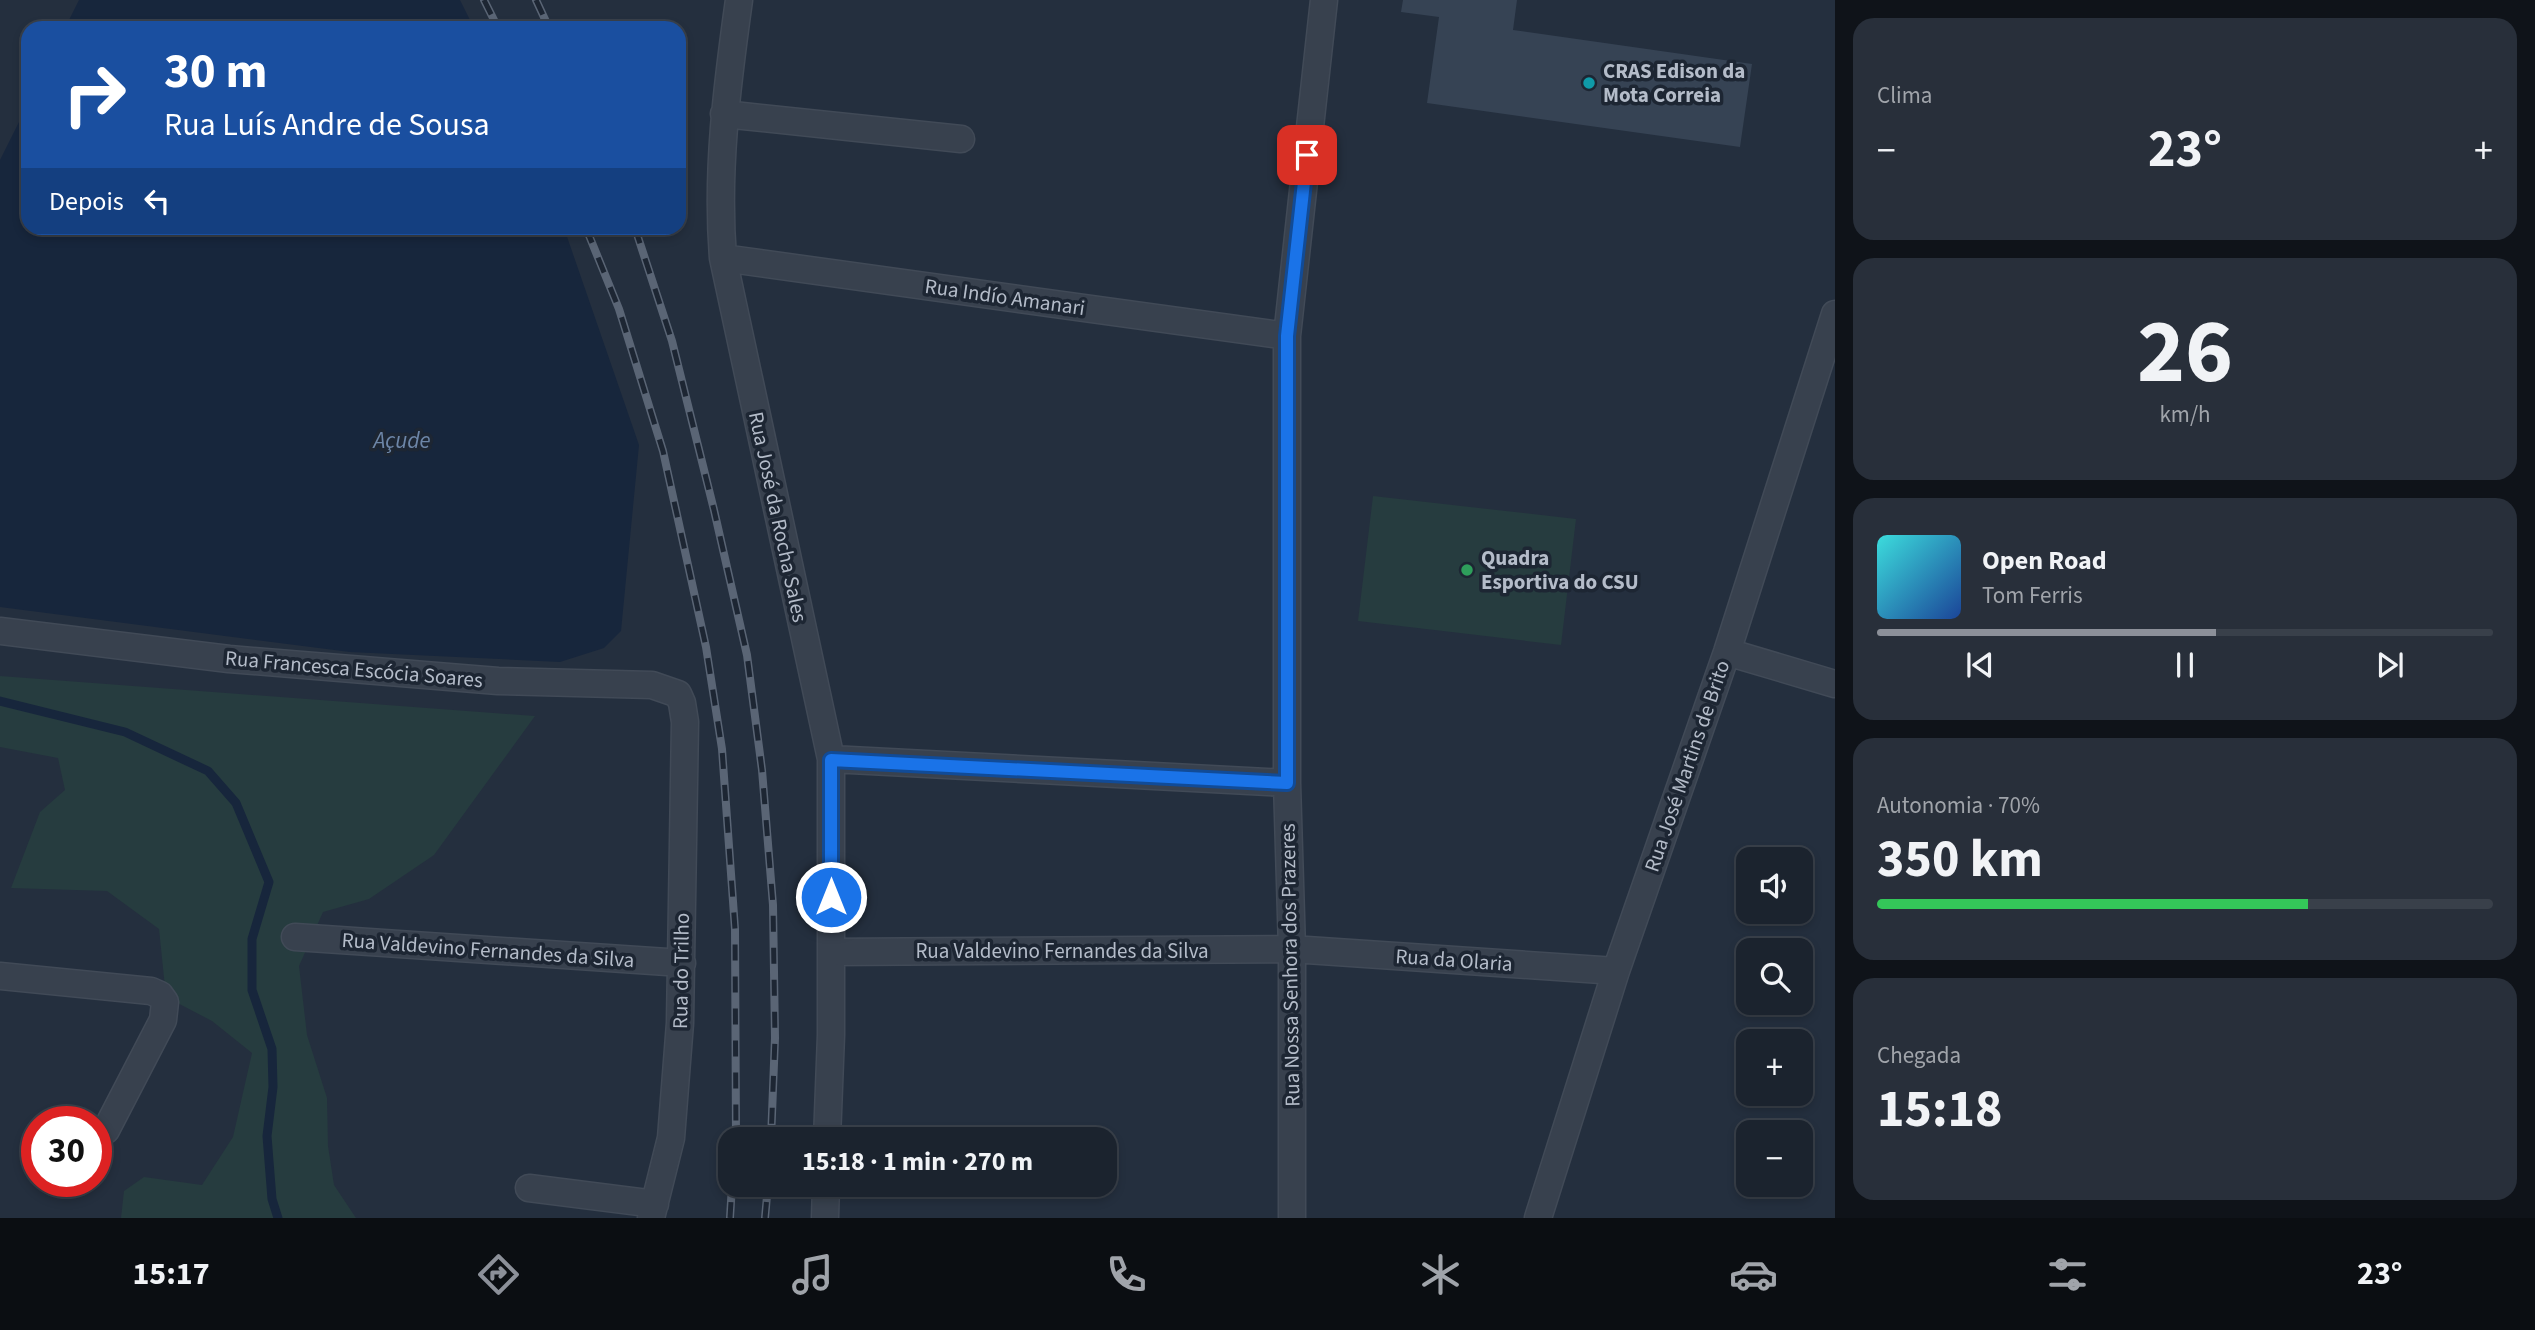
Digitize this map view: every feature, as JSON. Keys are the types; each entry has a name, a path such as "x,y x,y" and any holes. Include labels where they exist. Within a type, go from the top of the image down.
{"street":[{"name":"Rua José da Rocha Sales","path":"738,0 724,114 720,182 723,258 831,760 831,1035 827,1127"},
{"name":"Rua Nossa Senhora dos Prazeres","path":"1292,1218 1292,950 1287,783 1287,336 1324,0"},
{"path":"724,114 961,139"},
{"name":"Rua Indío Amanari","path":"723,258 1287,336"},
{"name":"Rua José Martins de Brito","path":"1538,1218 1616,971 1727,652 1835,314"},
{"name":"Rua Francesca Escócia Soares","path":"0,631 229,659 498,681 652,685 678,694 685,722"},
{"path":"1727,652 1835,684"},
{"name":"Rua do Trilho","path":"653,1211 671,1138 680,1023 685,722"},
{"path":"831,760 1287,783"},
{"name":"Rua Valdevino Fernandes da Silva","path":"295,937 682,964"},
{"name":"Rua da Olaria","path":"1292,950 1616,971"},
{"name":"Rua Valdevino Fernandes da Silva","path":"831,952 1292,950"},
{"path":"0,976 160,995 165,1002 163,1020 112,1118"},
{"path":"529,1188 653,1211"},
{"path":"825,1218 826,1197"}],"green space":[{"name":"Quadra Esportiva do CSU","path":"1373,496 1576,519 1561,645 1358,621"},
{"path":"0,676 535,716 434,855 369,899 323,912 299,966 307,1035 327,1098 328,1146 334,1185 356,1218 121,1218 124,1191 144,1177 202,1185 233,1137 252,1053 212,1021 166,997 159,929 107,891 11,888 40,812 65,790 58,758 0,747"}],"water":[{"path":"79,0 460,0 470,21 68,21"},
{"name":"Açude","path":"21,118 21,235 566,235 639,445 621,631 604,648 560,662 350,652 0,607 0,160"}],"building":[{"name":"CRAS Edison da Mota Correia","path":"1403,0 1517,0 1513,30 1752,64 1740,147 1427,103 1439,17 1401,12"}],"waterway":[{"path":"0,701 125,732 208,771 236,803 269,882 252,939 252,990 272,1049 273,1087 267,1136 272,1199 278,1218"}],"railway":[{"path":"484,0 494,21"},
{"path":"536,0 546,21"},
{"path":"589,235 619,309 663,451 706,647 722,749 735,929 736,1127"},
{"path":"637,235 672,341 747,655 762,770 773,905 775,1038 771,1127"},
{"path":"730,1218 731,1197"},
{"path":"765,1218 767,1197"}],"place":[{"name":"CRAS Edison da Mota Correia","path":"1589,83"},
{"name":"Quadra Esportiva do CSU","path":"1467,570"}],"route":[{"path":"831,897 831,760 1287,783 1287,336 1307,155"}]}
